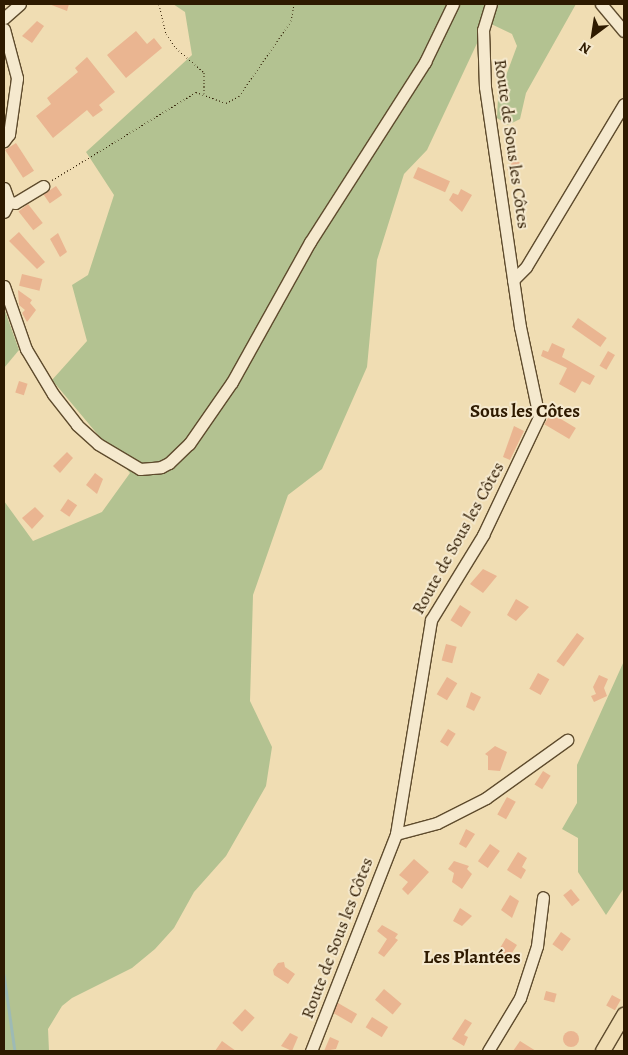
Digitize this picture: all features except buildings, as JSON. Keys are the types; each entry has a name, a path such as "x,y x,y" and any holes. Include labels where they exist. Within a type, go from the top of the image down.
{"main road":[{"path":"605,1048 624,1014"},
{"path":"605,1048 624,1029"}],"street":[{"path":"4,18 20,4"},
{"path":"4,286 26,349 53,394 77,426 98,444 140,469 161,467 169,463 189,444 232,382 315,234 425,62 453,4"},
{"name":"Route de Sous les Côtes","path":"311,1051 396,834 431,620 483,535 539,417 528,373 513,280 482,53 483,30 491,4"},
{"path":"601,4 624,31"},
{"path":"4,30 17,78 9,134 4,141"},
{"path":"513,280 526,267 624,104"},
{"path":"4,188 6,207 43,186"},
{"path":"396,834 437,823 486,798 567,740"},
{"path":"488,1051 520,998 537,946 543,897"}],"path":[{"path":"159,4 166,34 176,48 204,72 203,93"},
{"path":"43,186 196,92 226,103 239,96 291,21 294,4"}],"green space":[{"path":"173,4 576,4 526,93 520,119 508,125 497,118 498,97 517,46 512,34 487,22 427,150 404,174 377,260 367,367 322,469 288,495 253,595 250,701 272,747 266,786 226,856 194,892 174,928 155,949 132,968 72,998 62,1006 48,1029 49,1051 4,1051 4,501 33,541 102,512 130,473 52,380 87,341 72,285 88,275 114,195 86,152 192,55 185,12"},
{"path":"4,308 19,350 4,368"},
{"path":"624,661 624,888 606,915 578,872 578,838 562,829 577,803 577,765"}],"waterway":[{"path":"4,975 15,1051"}],"district":[{"name":"Sous les Côtes","path":"525,412"},
{"name":"Les Plantées","path":"472,958"}]}
